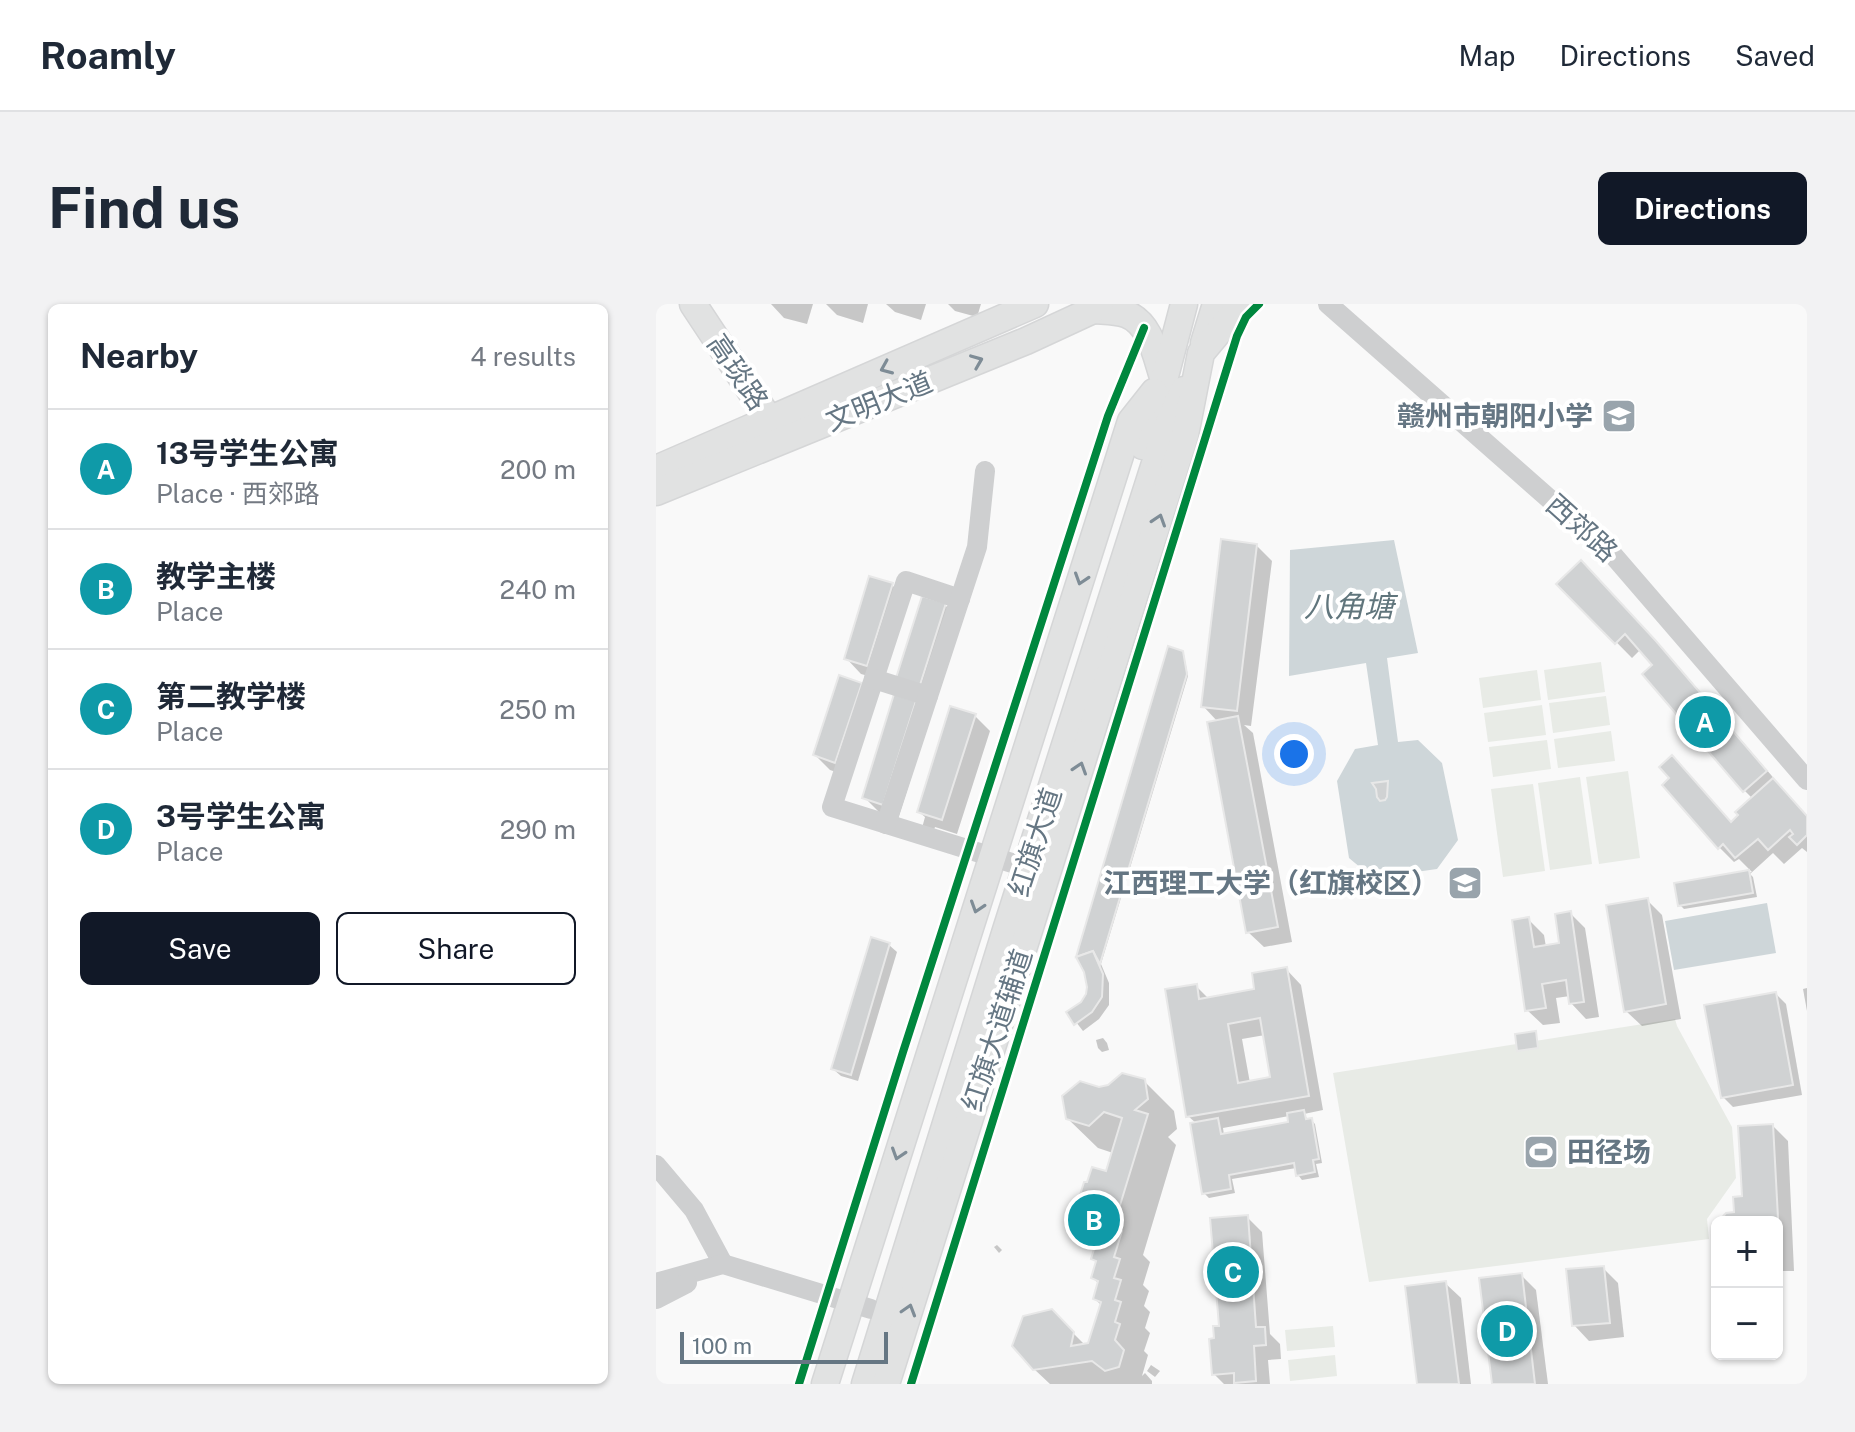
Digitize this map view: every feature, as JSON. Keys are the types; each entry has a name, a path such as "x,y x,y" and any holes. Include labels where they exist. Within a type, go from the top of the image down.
{"main road":[{"name":"高琰路","path":"693,304 785,426"},
{"name":"高琰路","path":"712,304 785,426"},
{"name":"文明大道","path":"656,492 1035,304"},
{"name":"红旗大道","path":"847,1384 861,1306 1002,860 1164,380 1184,304"},
{"name":"红旗大道","path":"865,1384 1166,429 1201,353 1216,304"},
{"path":"1201,353 1242,304"},
{"name":"文明大道","path":"656,469 1026,341 1097,307"},
{"path":"1097,307 1131,316 1144,328 1164,380"},
{"name":"红旗大道辅道","path":"886,1384 1185,435 1201,353"},
{"path":"825,1384 861,1306"}],"street":[{"name":"西郊路","path":"1328,304 1613,555 1807,780"},
{"path":"886,824 977,547 985,471"},
{"path":"960,599 906,581 832,807 1002,860"},
{"path":"874,679 928,696"},
{"path":"656,1165 694,1210 723,1264"},
{"path":"656,1299 723,1264"},
{"path":"656,1283 723,1264 861,1306"}],"shaded area":[{"path":"1601,662 1605,692 1548,700 1544,670"},
{"path":"1537,670 1541,700 1483,708 1479,678"},
{"path":"1606,696 1610,725 1553,733 1549,703"},
{"path":"1542,705 1546,735 1488,742 1484,713"},
{"path":"1611,731 1615,761 1558,768 1554,739"},
{"path":"1547,740 1551,769 1493,777 1489,747"},
{"path":"1628,771 1640,858 1599,864 1586,777"},
{"path":"1580,777 1592,864 1550,870 1538,783"},
{"path":"1533,784 1545,871 1503,877 1491,789"},
{"name":"田径场","path":"1675,1019 1732,1127 1736,1178 1707,1219 1709,1239 1369,1282 1333,1073"},
{"path":"1333,1326 1335,1347 1287,1351 1285,1330"},
{"path":"1335,1355 1337,1376 1290,1381 1288,1360"}],"water":[{"name":"八角塘","path":"1394,540 1418,653 1387,658 1398,742 1418,740 1442,763 1458,840 1437,869 1373,878 1349,858 1337,781 1355,749 1378,745 1366,663 1289,676 1290,550"},
{"path":"1767,903 1776,953 1674,970 1665,921"}],"building":[{"path":"1221,539 1257,544 1237,711 1201,707"},
{"path":"1581,560 1656,641 1767,771 1743,792 1642,674 1652,665 1625,634 1615,644 1556,584"},
{"path":"869,576 893,583 867,666 844,659"},
{"path":"922,596 946,603 920,685 896,678"},
{"path":"1168,646 1183,651 1187,674 1100,964 1093,951 1076,957"},
{"path":"839,675 862,683 835,763 813,755"},
{"path":"894,694 916,701 883,805 862,798"},
{"path":"950,706 976,714 942,820 917,812"},
{"path":"1238,716 1278,927 1246,933 1207,722"},
{"path":"1672,755 1731,822 1738,815 1735,812 1773,778 1807,816 1807,835 1797,845 1789,837 1793,834 1790,830 1768,850 1758,839 1735,858 1723,844 1718,849 1662,785 1669,778 1659,767"},
{"path":"1388,781 1387,797 1380,801 1372,783"},
{"path":"1749,870 1753,893 1678,906 1674,883"},
{"path":"1648,898 1666,1004 1624,1012 1606,905"},
{"path":"1571,911 1584,1002 1569,1004 1566,980 1542,984 1546,1008 1525,1011 1512,920 1529,917 1534,947 1559,943 1555,914"},
{"path":"871,937 890,943 851,1075 831,1069"},
{"path":"1093,951 1103,974 1102,997 1092,1012 1074,1025 1066,1012 1081,1002 1087,987 1076,957"},
{"path":"1287,967 1309,1096 1186,1117 1165,989 1197,984 1199,999 1254,989 1252,973","holes":["1260,1018 1270,1077 1238,1083 1228,1024"]},
{"path":"1776,992 1793,1085 1721,1098 1704,1005"},
{"path":"1536,1031 1538,1048 1517,1051 1515,1034"},
{"path":"1122,1073 1145,1079 1148,1099 1135,1110 1148,1114 1113,1228 1122,1231 1114,1257 1120,1259 1114,1278 1121,1280 1115,1300 1121,1302 1115,1322 1120,1324 1115,1340 1124,1350 1119,1367 1105,1371 1092,1361 1033,1370 1012,1346 1023,1316 1052,1309 1074,1332 1071,1346 1088,1343 1101,1302 1093,1299 1098,1281 1091,1278 1096,1261 1091,1259 1099,1232 1071,1224 1092,1167 1106,1171 1122,1118 1104,1112 1089,1126 1066,1119 1062,1096 1080,1081 1099,1087 1108,1085"},
{"path":"1304,1110 1306,1119 1312,1118 1319,1159 1313,1160 1315,1172 1296,1176 1294,1163 1229,1175 1231,1189 1202,1194 1190,1123 1218,1118 1221,1134 1288,1122 1287,1113"},
{"path":"1773,1124 1778,1216 1723,1216 1734,1212 1733,1197 1742,1196 1738,1126"},
{"path":"1248,1215 1256,1327 1265,1327 1266,1345 1254,1346 1256,1381 1234,1383 1234,1373 1212,1375 1209,1339 1214,1338 1213,1326 1219,1326 1210,1218"},
{"path":"1604,1266 1610,1323 1572,1326 1566,1269"},
{"path":"1522,1273 1535,1384 1492,1384 1479,1278"},
{"path":"1446,1281 1459,1384 1417,1384 1405,1286"}],"cycle path":[{"path":"911,1384 1237,336 1246,317 1259,304"},
{"path":"799,1384 1108,416 1144,328"}],"place":[{"name":"赣州市朝阳小学","path":"1619,416"},
{"name":"13号学生公寓","path":"1705,722"},
{"name":"江西理工大学（红旗校区）","path":"1465,883"},
{"name":"田径场","path":"1541,1152"},
{"name":"教学主楼","path":"1094,1220"},
{"name":"第二教学楼","path":"1233,1272"},
{"name":"3号学生公寓","path":"1507,1331"}]}
